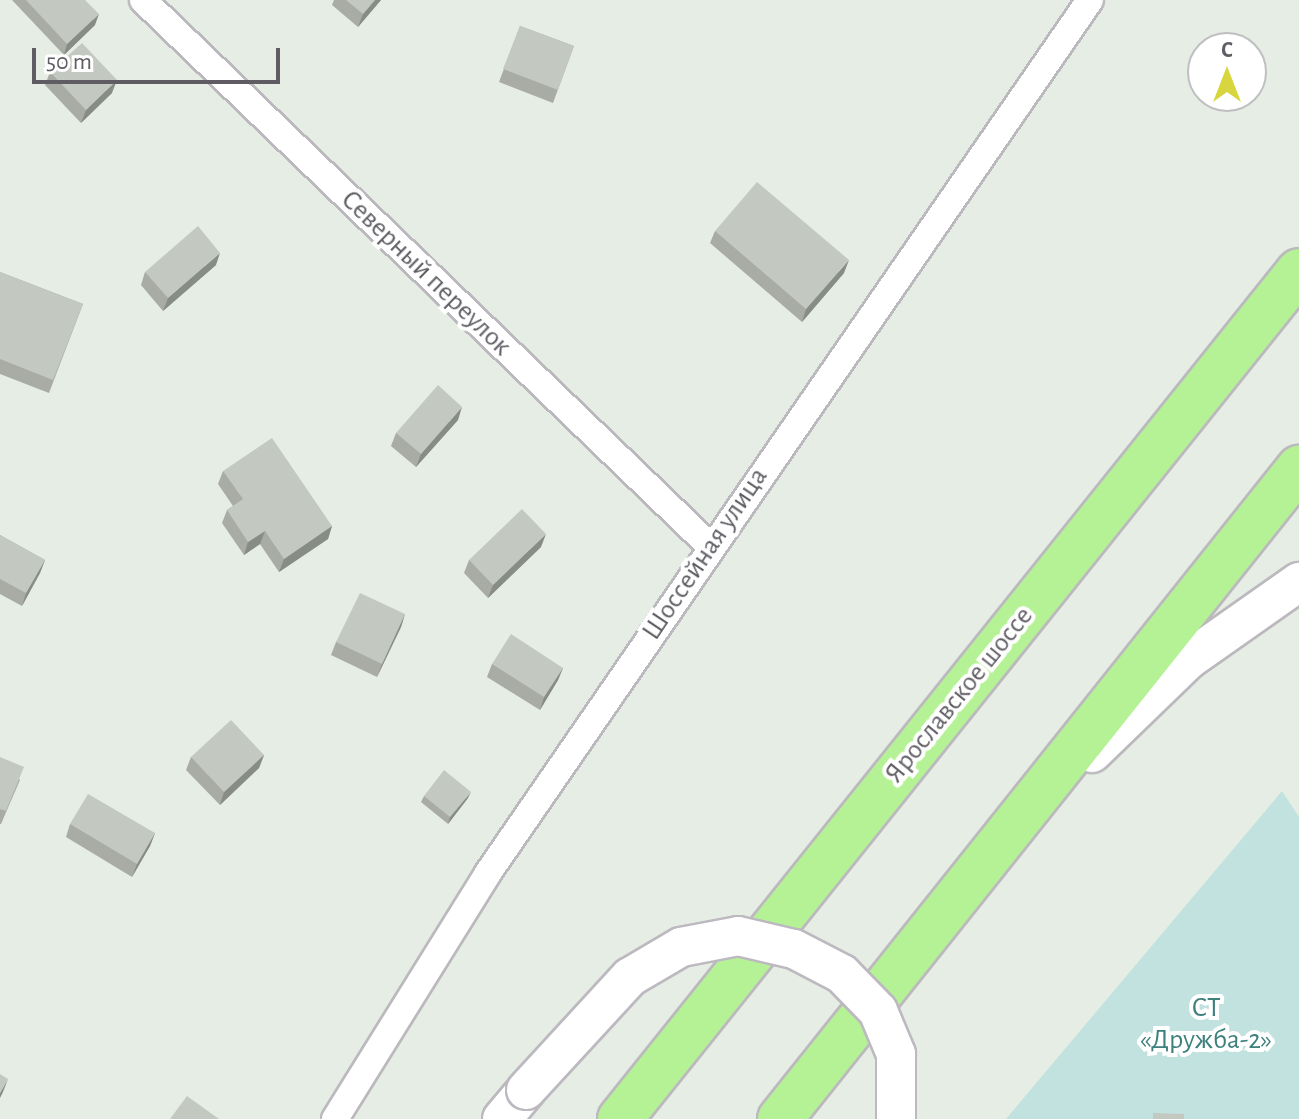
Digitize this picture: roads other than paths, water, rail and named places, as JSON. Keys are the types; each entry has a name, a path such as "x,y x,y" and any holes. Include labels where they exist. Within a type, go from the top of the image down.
{"highway":[{"name":"Ярославское шоссе","path":"620,1119 1299,271"},
{"path":"780,1119 1299,468"}],"street":[{"name":"Северный переулок","path":"143,0 710,546"},
{"name":"Шоссейная улица","path":"335,1119 488,873 710,546 1090,0"},
{"path":"1004,838 1188,660 1299,582"},
{"path":"514,1105 630,977 681,947 738,936 794,949 842,974 878,1011 896,1054 896,1119"}],"park label":[{"name":"СТ «Дружба-2»","path":"1206,1024"}]}
